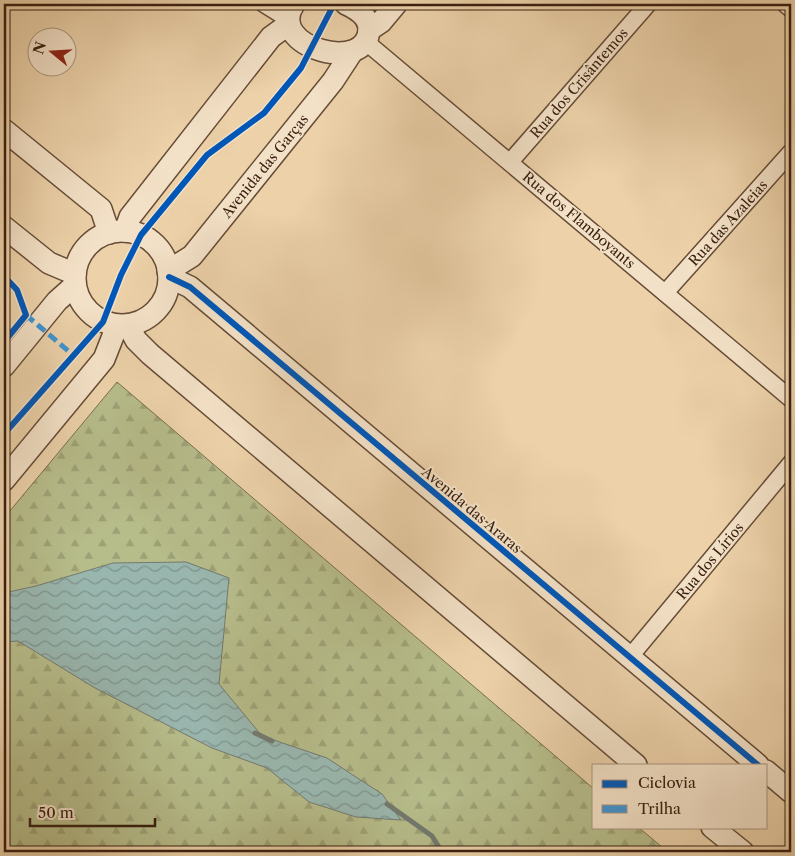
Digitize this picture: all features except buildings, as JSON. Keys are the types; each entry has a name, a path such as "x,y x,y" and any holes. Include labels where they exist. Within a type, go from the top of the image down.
{"street":[{"path":"264,4 290,16"},
{"path":"290,16 295,37 314,47 332,52 362,42 368,24 360,12 346,4"},
{"name":"Avenida das Garças","path":"169,274 192,256 333,81 362,42 396,4"},
{"name":"Rua dos Crisântemos","path":"510,162 648,4"},
{"path":"785,4 791,9"},
{"path":"117,232 290,16"},
{"name":"Rua dos Flamboyants","path":"362,42 510,162 791,400"},
{"path":"4,130 101,209 117,232"},
{"name":"Rua das Azaleias","path":"665,293 791,152"},
{"path":"4,227 49,264 75,280"},
{"path":"4,480 104,359 123,326 144,320 158,309 166,294 169,274 163,256 154,243 136,233 117,232 100,236 85,248 76,265 75,280 78,295 89,313 98,319 123,326 150,354 635,764"},
{"name":"Avenida das Araras","path":"169,274 190,288 757,764"},
{"path":"4,366 75,280"},
{"name":"Rua dos Lírios","path":"629,658 791,463"},
{"path":"768,773 791,792"},
{"path":"713,828 743,852"}],"green space":[{"path":"117,382 592,787 592,828 639,828 668,852 4,852 4,518"}],"water":[{"path":"186,562 229,578 219,684 262,736 327,758 382,794 401,820 356,817 309,802 267,768 212,748 95,688 18,641 4,642 4,593 36,586 113,563"}],"waterway":[{"path":"255,733 272,741"},
{"path":"387,804 432,836 442,852"}],"marked path":[{"path":"26,315 73,355"}],"cycle path":[{"path":"4,434 103,322 121,275 141,235 207,155 264,113 301,68 334,4"},
{"path":"4,276 17,290 26,315 4,342"},
{"path":"169,277 190,287 757,764"}]}
